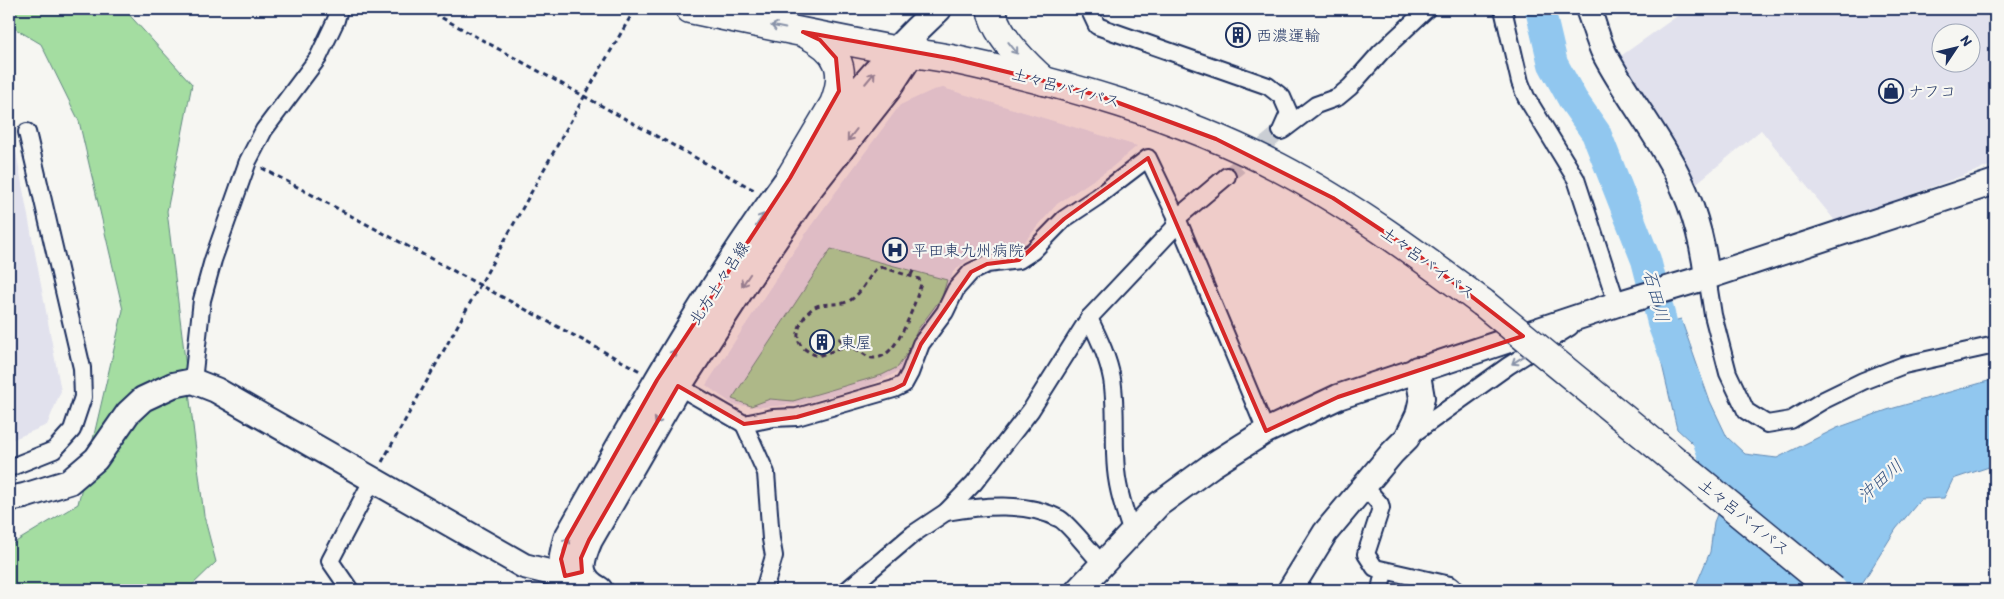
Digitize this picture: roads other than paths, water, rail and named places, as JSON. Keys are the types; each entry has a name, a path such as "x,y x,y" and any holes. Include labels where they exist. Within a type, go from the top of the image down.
{"highway":[{"name":"土々呂バイパス","path":"690,9 804,32 908,46 1100,96 1158,116 1277,167 1341,203 1410,248 1483,303 1833,590"},
{"name":"土々呂バイパス","path":"784,9 863,26 908,46"},
{"path":"991,9 1010,45 1030,69 1044,81"},
{"path":"790,178 834,104 841,80 836,58 829,48 820,40 804,32"}],"main road":[{"name":"北方土々呂線","path":"574,584 561,559 567,539 667,383 728,267 790,178 865,84 908,46 939,9"},
{"name":"北方土々呂線","path":"667,383 746,281 808,190 887,90 908,46"}],"street":[{"path":"193,381 202,300 213,260 248,161 264,130 318,58 336,20 339,9"},
{"path":"1089,9 1097,26 1268,86 1282,97 1289,113 1281,131 1316,105 1338,97 1350,87 1381,52 1427,9"},
{"path":"1503,9 1520,82 1526,97 1576,179 1624,302"},
{"path":"1588,9 1604,53 1624,90 1666,153 1688,199 1704,245 1713,315 1728,373 1746,411 1767,424 1791,420 1824,400 1863,381 1904,365 1995,345"},
{"path":"9,468 54,450 72,430 83,398 82,368 27,132"},
{"path":"744,424 773,418 797,417 894,389 904,384 921,344 945,312 956,289 971,272 987,264 1019,260 1026,256 1064,219 1097,197 1148,158 1177,218 1266,431"},
{"path":"847,590 913,534 946,512 974,483 1031,410 1089,318 1174,228 1177,218 1227,176"},
{"path":"1078,590 1159,504 1211,466 1266,431 1338,397 1417,369 1708,277 1995,182"},
{"path":"1290,590 1325,533 1392,453 1407,438 1508,366 1588,315"},
{"path":"1089,318 1102,346 1112,377 1115,405 1116,471 1120,498 1132,533"},
{"path":"1407,438 1418,415 1422,398 1417,369"},
{"path":"9,499 69,482 96,459 128,414 144,399 173,385 193,381 216,390 524,566 574,584"},
{"path":"667,383 744,424 766,473 774,556 764,590"},
{"path":"350,590 330,561 373,479"},
{"path":"1364,486 1380,504 1366,554 1375,568 1450,585 1456,590"},
{"path":"946,512 998,506 1046,513 1061,520 1102,564"},
{"path":"1380,590 1384,571"}],"water":[{"name":"沖田川","path":"1681,319 1709,399 1727,437 1745,454 1777,458 1837,428 1887,410 1995,379 1995,465 1953,479 1944,498 1921,499 1896,529 1858,590 1694,590 1710,552 1714,522 1733,476 1730,468 1702,452 1677,429 1653,326"}],"waterway":[{"name":"石田川","path":"1540,9 1553,64 1573,100 1596,133 1646,260 1663,326 1677,362"},
{"name":"石田川","path":"1701,422 1761,590"}],"tunnel":[{"path":"1227,176 1281,131"}],"place":[{"name":"西濃運輸","path":"1238,35"},
{"name":"ナフコ","path":"1891,91"},
{"name":"平田東九州病院","path":"895,250"},
{"name":"東屋","path":"822,342"}]}
